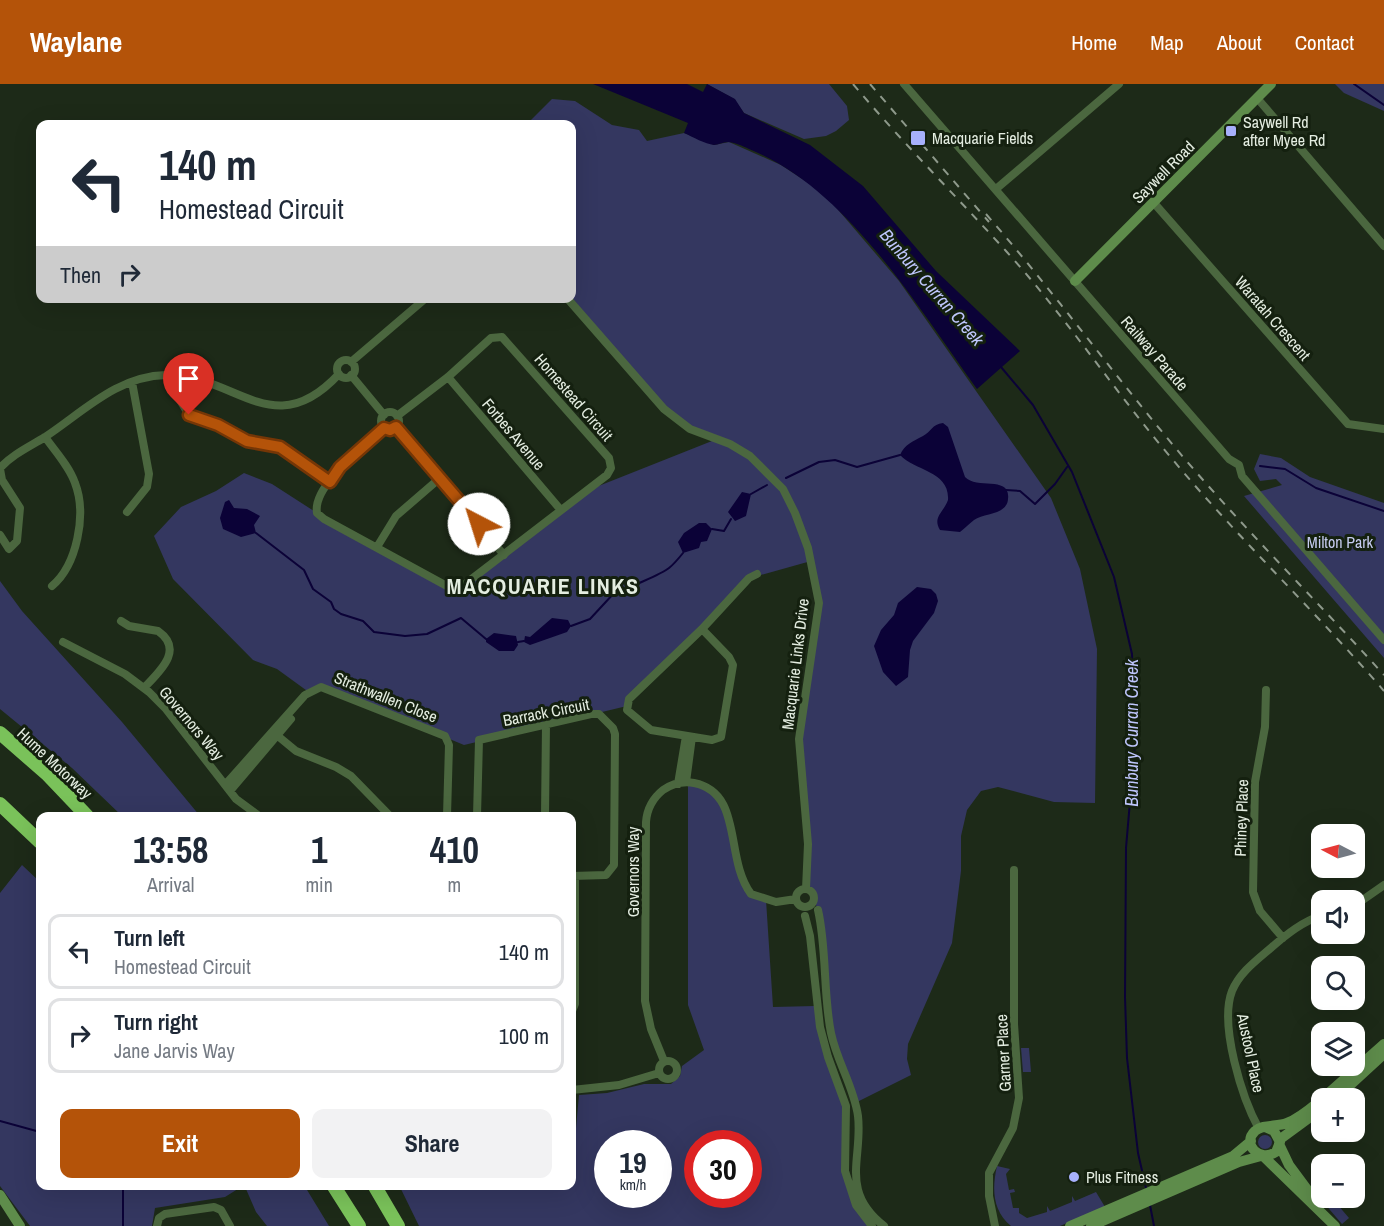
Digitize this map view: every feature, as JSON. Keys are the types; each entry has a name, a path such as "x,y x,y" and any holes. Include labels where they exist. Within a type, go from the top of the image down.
{"highway":[{"name":"Hume Motorway","path":"0,734 47,774 83,812"},
{"path":"0,804 36,838"},
{"path":"336,1190 359,1226"},
{"path":"377,1190 398,1226"}],"main road":[{"name":"Saywell Road","path":"1075,281 1271,84"},
{"path":"1334,1088 1384,1044"},
{"path":"1347,1088 1384,1054"},
{"path":"1311,1107 1287,1123 1262,1128 1253,1134 1251,1141 1253,1150 1335,1226"},
{"path":"1070,1226 1109,1214 1239,1162 1274,1154 1279,1142 1311,1117"},
{"path":"1262,1128 1274,1131 1289,1165 1335,1226"},
{"path":"1183,1183 1237,1154 1251,1141"},
{"path":"0,1196 20,1226"},
{"path":"1090,1226 1109,1214"}],"street":[{"name":"Railway Parade","path":"904,84 1229,459 1239,465 1242,476 1384,640"},
{"path":"996,189 1119,84"},
{"path":"1257,99 1384,246"},
{"name":"Waratah Crescent","path":"1154,203 1348,424 1384,429"},
{"path":"351,362 420,303"},
{"name":"Macquarie Links Drive","path":"571,303 664,410 690,429 723,441 750,456 783,489 795,513 808,548 819,603 799,739 808,844 806,890"},
{"name":"Homestead Circuit","path":"384,428 340,467 317,503 318,515 456,591 607,475 612,463 502,337 491,338 448,377 397,416"},
{"path":"346,360 351,362 354,370 351,375 345,377 339,374 337,369 340,362 346,360"},
{"path":"0,536 9,549 17,541 20,512 2,480 0,469 10,458 106,393 132,382 156,376 180,377 210,381 257,404 284,406 308,398 339,374"},
{"path":"351,375 384,415"},
{"path":"180,377 178,397 189,415 218,425 247,441 280,447 330,482"},
{"name":"Forbes Avenue","path":"448,377 560,509"},
{"path":"127,512 147,487 149,474 132,382"},
{"path":"396,427 390,430 384,428 381,422 384,415 391,412 397,416 396,427 504,555"},
{"path":"45,436 73,477 79,504 73,557 66,572 52,586"},
{"path":"377,547 396,516 440,478"},
{"path":"702,629 729,657 733,671 721,737 712,740 646,728 630,715 627,704 749,578 757,574"},
{"path":"121,621 129,626 158,631 169,646 168,660 144,688"},
{"name":"Governors Way","path":"63,642 109,664 144,688 166,709 228,788 255,812"},
{"name":"Strathwallen Close","path":"275,733 309,698 309,694 316,688 327,688 445,736 449,745 447,812"},
{"name":"Phiney Place","path":"1266,690 1265,727 1254,782 1253,892 1263,916 1283,938"},
{"name":"Barrack Circuit","path":"477,812 479,740 595,714 611,726 615,734 614,867 606,875 576,876"},
{"path":"545,812 546,724"},
{"path":"228,788 275,733 296,751 342,770 386,812"},
{"path":"689,736 682,783 710,789 726,806 736,865 751,894 776,902 796,899"},
{"name":"Governors Way","path":"664,1061 649,1022 645,1001 646,822 656,798 669,787 682,783"},
{"name":"Garner Place","path":"995,1226 988,1196 990,1173 1013,1128 1018,1110 1013,1018 1014,870"},
{"path":"1365,898 1384,885"},
{"path":"806,890 813,896 811,904 802,906 796,899 799,892 806,890"},
{"path":"818,910 831,1031 857,1115 855,1159 857,1186 866,1207 884,1226"},
{"path":"805,916 809,926 823,1041 846,1106 845,1171 856,1205 872,1226"},
{"name":"Austool Place","path":"1262,1128 1243,1089 1228,1028 1228,1005 1232,992 1242,975 1283,938 1311,919"},
{"path":"664,1061 675,1064 676,1075 668,1080 659,1073 659,1065 664,1061"},
{"path":"576,1090 619,1085 659,1073"},
{"path":"157,1226 162,1215 214,1207 222,1211 230,1226"}],"green space":[{"path":"707,84 829,84 847,106 849,120 826,136 804,139 744,113 734,99"},
{"path":"1335,84 1384,84 1384,111 1344,93"},
{"name":"MACQUARIE LINKS","path":"552,99 575,101 612,125 639,130 647,141 684,133 714,145 729,142 781,165 813,186 834,205 899,281 1051,498 1080,569 1097,649 1095,803 1054,802 998,787 981,791 967,810 961,836 961,871 952,943 908,1044 907,1059 911,1075 855,1103 830,1026 821,924 813,893 806,890 809,861 799,738 819,605 811,561 750,578 627,706 464,745 322,686 310,693 277,669 253,660 173,579 154,536 181,507 216,491 244,473 272,484 317,513 455,591 586,491 717,439 674,418 576,303 576,120 531,120"},
{"name":"Milton Park","path":"1260,454 1281,458 1310,477 1384,503 1384,658 1244,496 1282,485 1276,479 1260,481 1254,469"},
{"path":"0,581 22,611 122,722 197,812 118,812 72,768 0,709"},
{"path":"688,782 722,798 736,865 751,894 766,900 773,1007 815,1006 845,1102 845,1169 872,1226 419,1226 401,1190 576,1190 576,1128 579,1095 607,1093 644,1084 671,1084 680,1076 682,1066 704,1050 688,1005"},
{"path":"22,865 36,878 36,1190 236,1190 225,1197 155,1208 152,1226 30,1226 0,1186 0,893"},
{"path":"1021,1048 1029,1048 1031,1072 1023,1072"},
{"path":"1262,1135 1268,1135 1272,1142 1268,1149 1262,1149 1258,1145 1258,1139"},
{"path":"997,1166 1010,1169 1006,1174 1009,1190 1014,1189 1015,1192 1010,1193 1013,1208 1019,1208 1019,1213 1027,1218 1047,1212 1047,1206 1050,1211 1072,1202 1072,1196 1075,1201 1096,1192 1105,1207 1060,1226 1011,1226 1000,1213 995,1198 994,1182"},
{"path":"246,1190 307,1190 329,1226 267,1226 256,1212"},
{"path":"1328,1208 1340,1208 1349,1218 1342,1224"}],"water":[{"path":"593,84 687,84 703,92 707,84 735,99 744,113 810,145 863,186 936,271 1020,351 977,389 877,252 818,191 784,167 747,148 730,142 714,145 703,142 684,133 688,123"},
{"path":"943,423 948,427 965,477 977,483 999,485 1008,492 1007,504 1004,508 974,520 960,532 940,530 938,525 938,518 948,500 947,490 943,483 938,477 900,455 909,444 936,425"},
{"path":"742,492 751,494 746,516 735,521 728,512"},
{"path":"229,500 234,508 247,509 260,516 254,525 256,533 241,537 223,529 220,518 225,502"},
{"path":"699,523 706,523 712,529 707,541 701,542 699,548 683,553 678,542 684,533"},
{"path":"917,587 931,589 938,601 934,613 913,641 908,677 896,686 883,672 874,646 881,630 894,615 898,603"},
{"path":"552,618 568,620 571,626 567,632 530,645 524,642 525,636 530,637"},
{"path":"494,633 516,636 518,645 514,651 499,651 486,642 486,639"}],"waterway":[{"path":"1354,84 1384,105"},
{"name":"Bunbury Curran Creek","path":"1001,367 1033,405 1072,472 1114,577 1132,654 1135,743 1126,848 1125,997 1127,1058 1138,1153 1146,1188"},
{"path":"786,478 819,462 835,460 857,467 900,455"},
{"path":"1260,466 1285,469 1316,488 1384,511"},
{"path":"1006,490 1020,491 1035,504 1055,484 1067,467"},
{"path":"751,494 767,485"},
{"path":"712,529 724,531 731,519"},
{"path":"256,533 304,570 313,589 331,602 334,609 341,614 363,621 374,632 405,636 427,634 461,618 486,639"},
{"path":"571,626 590,619 615,592 673,565 683,553"},
{"path":"518,642 524,641"},
{"path":"0,1121 36,1131"},
{"path":"123,1190 123,1226"},
{"name":"Bunbury Curran Creek","path":"1150,1205 1154,1226"}],"railway":[{"path":"853,84 1028,276 1199,490 1384,691"},
{"path":"870,84 989,222"},
{"path":"986,214 1184,458 1384,675"}],"place":[{"name":"Saywell Rd after Myee Rd","path":"1231,131"},
{"name":"Macquarie Fields","path":"918,138"},
{"name":"Plus Fitness","path":"1074,1177"}],"district":[{"name":"MACQUARIE LINKS","path":"543,586"}],"route":[{"path":"189,415 218,425 255,444 280,447 311,471 330,482 340,467 384,428 390,430 396,427 479,524"}]}
